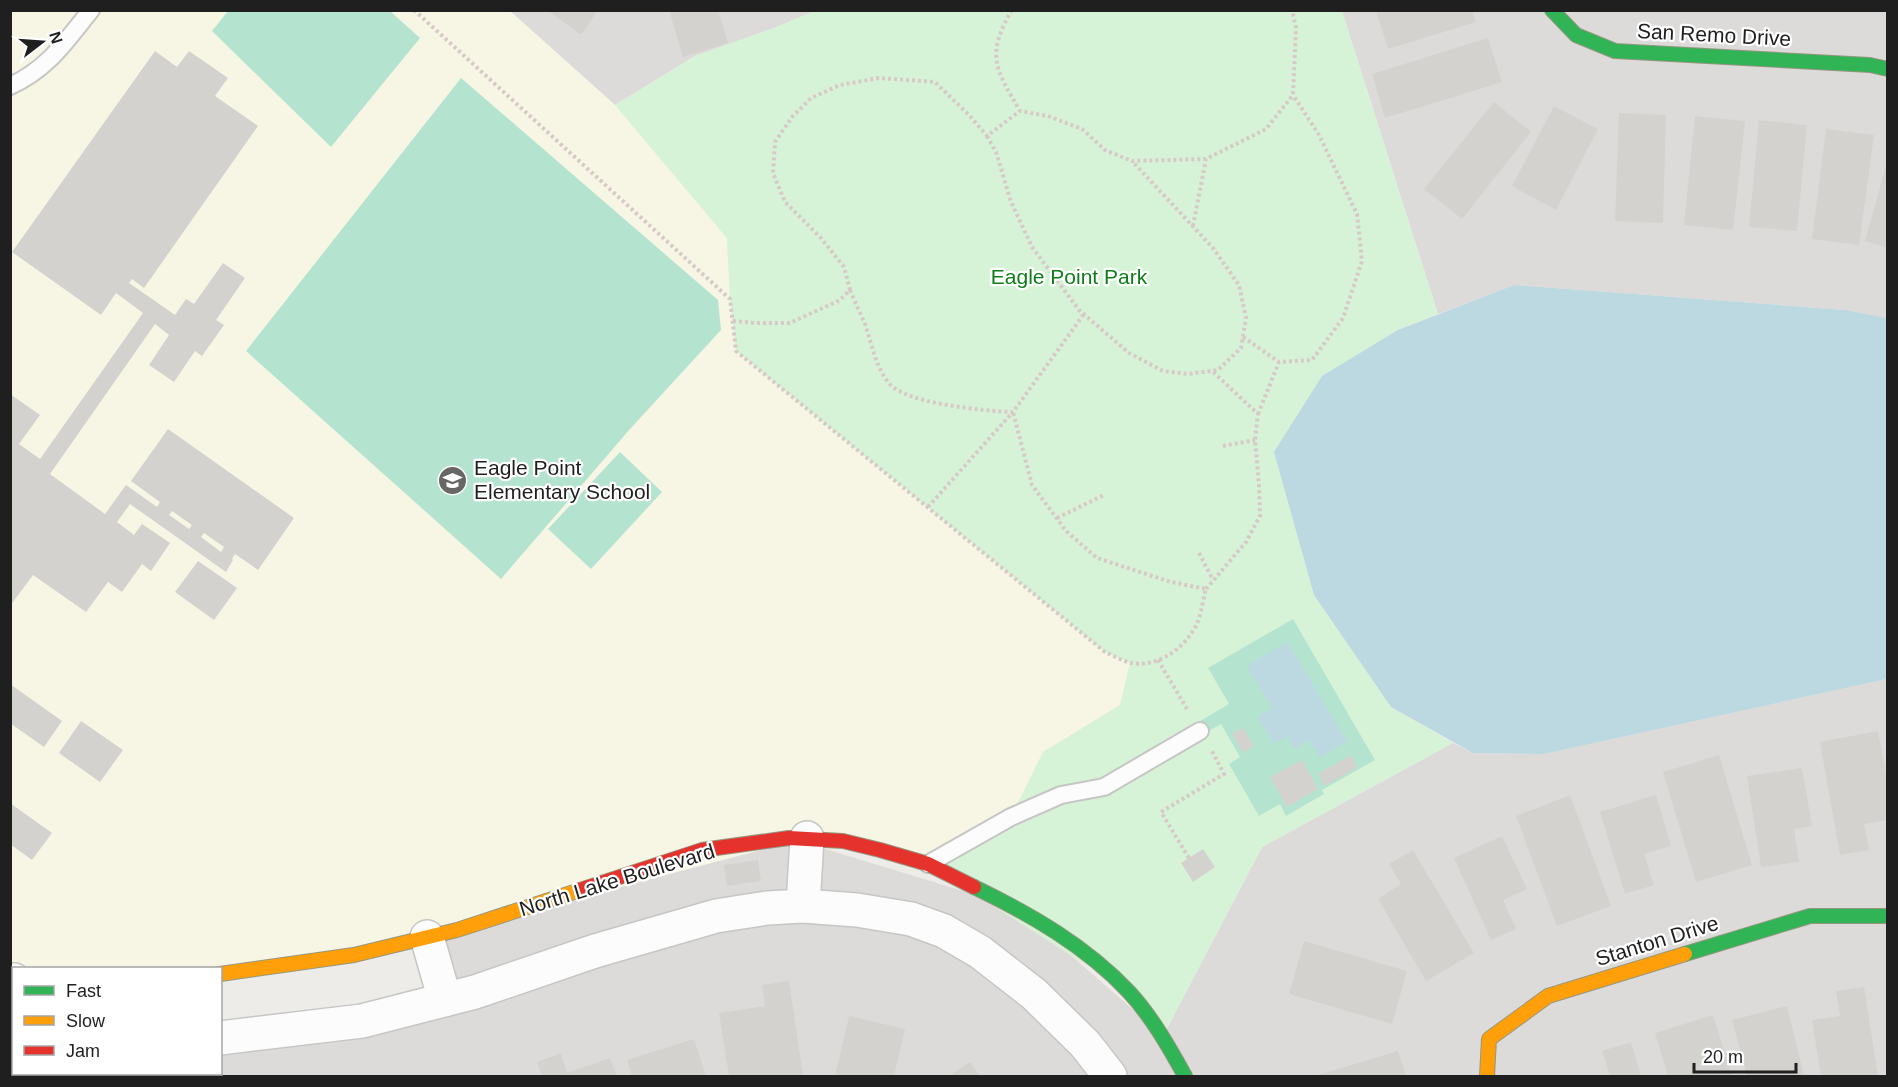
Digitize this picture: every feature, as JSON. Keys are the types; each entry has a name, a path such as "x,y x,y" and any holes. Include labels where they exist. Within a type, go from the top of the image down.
{"street":[{"name":"San Remo Drive","path":"1552,10 1576,35 1615,51 1870,65 1887,69"},
{"name":"North Lake Boulevard","path":"222,974 354,955 457,930 702,850 807,838 843,841 928,864 1016,907 1091,956 1130,993 1163,1036 1185,1077"},
{"path":"803,906 807,838"},
{"path":"222,1038 362,1021 475,992 595,951 716,916 767,908 803,906 857,910 911,919 945,931 980,952 1034,994 1085,1044 1110,1077"},
{"name":"Stanton Drive","path":"1487,1077 1489,1039 1548,996 1810,916 1887,916"},
{"path":"427,937 445,1000"}],"lane":[{"path":"10,86 36,72 52,58 91,10"},
{"path":"928,864 1011,817 1061,795 1104,787 1200,731"}],"path":[{"path":"414,10 730,299 736,351 1105,652 1130,663 1144,664 1158,660 1181,646 1198,622 1206,589 1246,542 1260,516 1255,440 1258,414 1279,362"},
{"path":"1012,10 1001,28 994,57 1001,78 1020,111"},
{"path":"1243,337 1279,362 1312,360 1343,318 1362,261 1357,214 1319,135 1293,95 1296,28 1292,10"},
{"path":"1013,412 945,405 918,398 890,385 876,360 865,324 850,290 844,267 821,238 785,202 773,173 775,142 792,117 811,98 840,85 879,78 935,82 987,136 996,152 1011,202 1032,248 1084,314 1129,353 1163,371 1188,374 1218,370 1242,348 1246,318 1239,285 1213,248 1132,160"},
{"path":"987,136 1020,111 1048,116 1082,129 1105,150 1132,160 1206,159 1266,129 1293,95"},
{"path":"1193,226 1206,159"},
{"path":"733,321 755,324 790,323 840,300 850,290"},
{"path":"928,507 1013,412 1084,314"},
{"path":"1212,370 1258,414"},
{"path":"1013,412 1032,485 1066,531 1097,558 1172,582 1206,589"},
{"path":"1223,446 1255,440"},
{"path":"1057,518 1104,495"},
{"path":"1199,553 1213,580"}],"shaded area":[{"name":"Eagle Point Elementary School","path":"11,11 510,11 615,105 727,238 730,299 736,351 1105,652 1130,663 1120,705 1043,752 1011,817 928,864 807,838 457,930 222,968 12,967 11,980"},
{"path":"510,11 815,11 695,56 615,105"},
{"path":"1342,11 1887,11 1887,318 1845,310 1514,285 1438,314"},
{"path":"1887,679 1887,1076 164,1075 222,1075 222,1038 444,1000 427,937 789,838 1016,907 1163,1036 1262,847 1453,743 1473,753 1544,754"}],"green space":[{"path":"228,11 390,11 420,38 331,147 212,31"},
{"name":"Eagle Point Park","path":"815,11 1342,11 1438,314 1398,330 1274,452 1314,595 1391,707 1453,743 1262,847 1163,1036 1130,993 928,864 1011,817 1043,752 1120,705 1130,663 1105,652 736,351 730,299 727,238 615,105 695,56"},
{"path":"461,78 718,300 721,330 630,429 501,579 246,351"},
{"path":"620,452 662,492 591,569 548,529"},
{"path":"1293,619 1375,760 1322,790 1324,794 1286,816 1280,804 1259,816 1229,764 1240,757 1221,724 1202,735 1195,724 1229,704 1208,668"}],"water":[{"path":"1514,285 1845,310 1887,318 1887,679 1544,754 1473,753 1391,707 1314,595 1274,452 1322,376 1398,330"},
{"path":"1287,642 1347,741 1320,758 1309,740 1295,749 1287,736 1274,744 1258,717 1272,708 1247,666"}],"building":[{"path":"547,10 598,10 581,35"},
{"path":"669,10 718,10 728,43 683,57"},
{"path":"1376,10 1472,10 1476,22 1388,49"},
{"path":"1488,38 1502,82 1385,118 1372,74"},
{"path":"155,51 177,67 189,51 228,78 215,96 258,126 144,288 132,279 129,283 175,315 186,299 194,304 223,263 245,278 216,320 224,325 202,356 195,351 174,382 149,365 169,335 155,324 50,474 105,514 126,485 157,507 160,502 131,481 168,429 294,518 258,570 235,554 226,572 130,504 117,522 134,535 142,524 170,543 151,571 142,564 122,592 108,582 86,612 33,575 10,606 10,394 40,415 19,444 40,459 143,313 116,293 101,315 12,252","holes":["172,511 192,525 189,529 169,515","204,533 224,547 221,552 201,537"]},
{"path":"1494,102 1531,132 1462,219 1424,189"},
{"path":"1554,106 1598,129 1556,210 1512,186"},
{"path":"1619,113 1666,115 1663,223 1615,221"},
{"path":"1695,116 1745,121 1733,230 1684,225"},
{"path":"1759,120 1807,125 1797,231 1749,227"},
{"path":"1826,129 1874,135 1859,245 1812,239"},
{"path":"1888,162 1888,248 1865,241"},
{"path":"198,561 237,588 214,620 175,592"},
{"path":"10,684 62,721 44,747 10,723"},
{"path":"81,721 123,750 100,782 59,753"},
{"path":"1243,728 1254,746 1243,753 1232,734"},
{"path":"1878,731 1888,784 1888,820 1864,824 1869,850 1840,855 1820,742"},
{"path":"1351,755 1357,767 1325,786 1318,774"},
{"path":"1719,755 1752,865 1696,882 1663,772"},
{"path":"1302,760 1318,789 1287,807 1270,777"},
{"path":"1802,768 1812,826 1794,829 1799,862 1761,867 1747,776"},
{"path":"1570,795 1611,906 1557,926 1516,816"},
{"path":"1656,795 1671,846 1644,854 1654,885 1625,894 1600,812"},
{"path":"10,803 52,833 32,860 10,844"},
{"path":"1502,836 1527,889 1503,900 1516,929 1491,940 1454,858"},
{"path":"1203,849 1215,867 1193,882 1181,863"},
{"path":"1413,850 1474,953 1426,981 1378,899 1401,884 1389,864"},
{"path":"758,860 761,881 727,886 724,865"},
{"path":"1304,941 1407,971 1392,1024 1289,994"},
{"path":"789,981 803,1076 729,1076 719,1013 765,1006 762,985"},
{"path":"1864,987 1878,1076 1821,1076 1812,1020 1840,1016 1836,991"},
{"path":"1787,1006 1804,1076 1747,1076 1732,1020"},
{"path":"1713,1015 1732,1076 1668,1076 1655,1033"},
{"path":"849,1016 905,1029 894,1076 835,1076"},
{"path":"694,1039 706,1076 632,1076 627,1060"},
{"path":"1631,1042 1641,1076 1610,1076 1602,1051"},
{"path":"1398,1051 1406,1076 1315,1076"},
{"path":"561,1053 567,1073 610,1058 617,1076 542,1076 537,1062"},
{"path":"970,1062 980,1076 949,1076"}],"traffic: fast":[{"path":"1552,10 1576,35 1615,51 1870,65 1888,69"},
{"path":"974,887 1056,932 1112,975 1145,1012 1185,1076"},
{"path":"1685,954 1810,916 1888,916"}],"traffic: slow":[{"path":"222,974 354,955 457,930 580,890"},
{"path":"1487,1076 1489,1039 1548,996 1685,954"}],"traffic: jam":[{"path":"580,890 702,850 789,838 843,841 880,850 928,864 974,887"}],"place":[{"name":"Eagle Point Elementary School","path":"453,480"}]}
